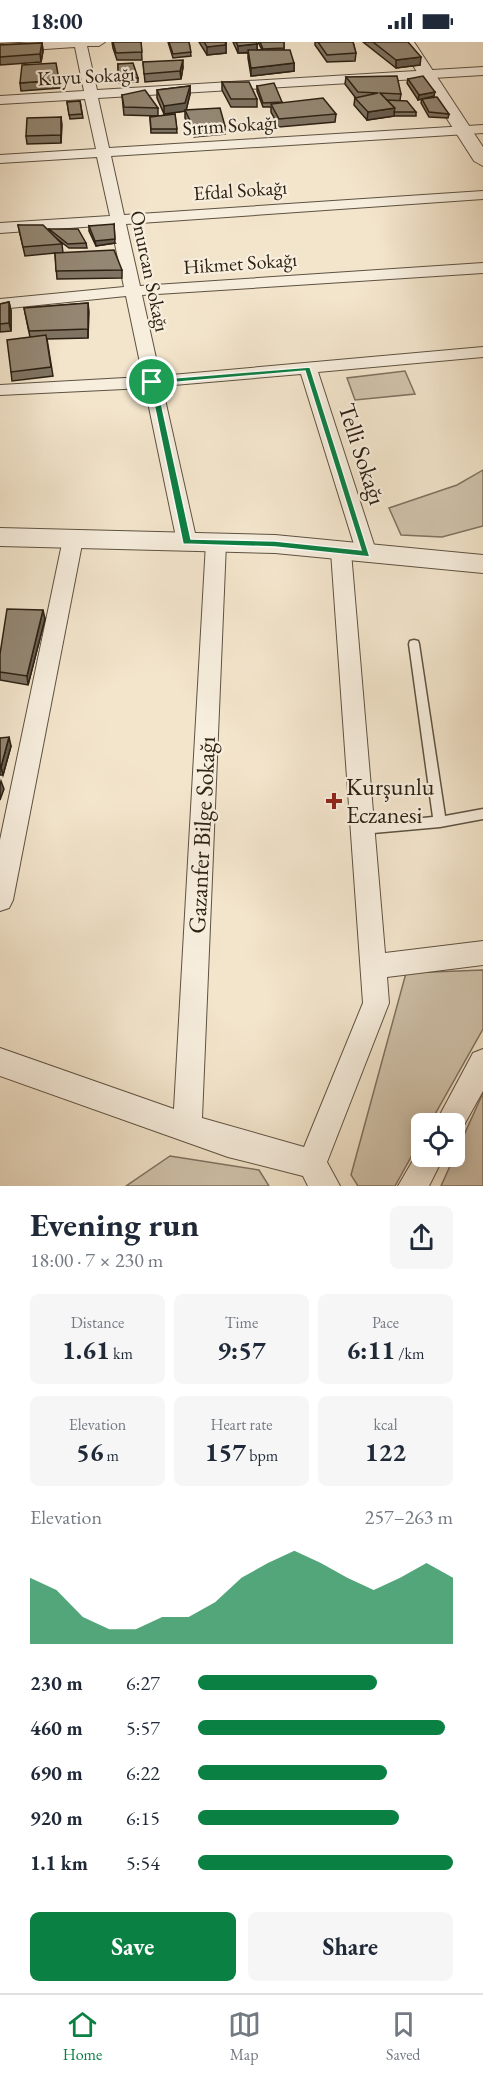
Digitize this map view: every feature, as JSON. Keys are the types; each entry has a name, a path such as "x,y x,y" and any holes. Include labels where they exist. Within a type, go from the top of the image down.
{"street":[{"path":"0,48 99,42"},
{"path":"406,42 483,161"},
{"name":"Onurcan Sokağı","path":"80,43 187,542"},
{"name":"Kuyu Sokağı","path":"0,100 483,71"},
{"name":"Sırım Sokağı","path":"0,159 483,129"},
{"name":"Efdal Sokağı","path":"0,228 483,195"},
{"name":"Hikmet Sokağı","path":"0,304 133,291 483,268"},
{"path":"0,390 152,382 483,352"},
{"name":"Telli Sokağı","path":"308,369 367,554"},
{"path":"0,537 275,544 483,564"},
{"path":"0,900 73,539"},
{"name":"Gazanfer Bilge Sokağı","path":"187,1128 216,543"},
{"path":"0,1062 319,1175 376,1003 340,552"},
{"path":"373,968 483,953"},
{"path":"455,1113 483,1063"},
{"path":"413,1186 424,1167"}],"lane":[{"path":"414,644 440,822"},
{"path":"362,829 440,822 483,814"}],"shaded area":[{"path":"405,371 415,394 355,400 347,378"},
{"path":"483,470 483,526 442,537 401,535 389,508 457,485"},
{"path":"483,970 483,1029 436,1113 411,1113 411,1157 395,1186 358,1186 351,1175 406,973"},
{"path":"483,1093 483,1186 441,1186 450,1167 465,1167 465,1133"},
{"path":"170,1156 259,1170 269,1186 126,1186"}],"building":[{"path":"113,42 141,42 142,52 116,53"},
{"path":"169,42 189,42 191,52 173,54"},
{"path":"204,42 226,42 225,45 207,47"},
{"path":"236,42 256,42 257,44 238,46"},
{"path":"260,42 284,42 284,48 263,49"},
{"path":"318,42 353,42 356,53 327,55"},
{"path":"373,42 408,42 421,57 396,60"},
{"path":"42,43 40,54 0,57 0,45"},
{"path":"248,50 290,50 294,63 251,68"},
{"path":"183,60 180,71 144,74 143,62"},
{"path":"56,63 59,80 20,83 22,65"},
{"path":"133,63 138,78 118,79 118,64"},
{"path":"397,76 401,94 380,93 395,108 368,112 355,98 378,93 358,92 346,77"},
{"path":"423,76 435,92 419,95 408,79"},
{"path":"222,82 249,82 257,99 231,99"},
{"path":"274,83 282,102 263,103 257,86"},
{"path":"190,86 185,103 164,106 157,90"},
{"path":"145,90 158,108 124,107 122,95"},
{"path":"437,97 449,114 429,112 422,99"},
{"path":"323,98 336,114 279,119 271,104"},
{"path":"387,100 407,101 416,112 394,112 395,108"},
{"path":"80,101 82,114 69,115 67,102"},
{"path":"220,108 225,126 194,129 185,110"},
{"path":"175,114 177,129 151,129 150,117"},
{"path":"61,117 61,135 26,136 27,118"},
{"path":"114,224 115,239 95,241 89,226"},
{"path":"18,225 43,225 62,244 23,247"},
{"path":"49,229 78,229 86,243 68,244"},
{"path":"114,250 122,270 56,271 55,253"},
{"path":"9,302 9,323 0,324 0,304"},
{"path":"88,303 88,329 29,331 24,308"},
{"path":"46,335 51,367 11,372 7,340"},
{"path":"7,609 43,610 27,676 0,672 0,654"},
{"path":"9,737 1,767 0,767 0,738"}],"place":[{"name":"Kurşunlu Eczanesi","path":"334,801"}],"route":[{"path":"308,369 367,554 275,544 187,542 152,382 308,369"}]}
